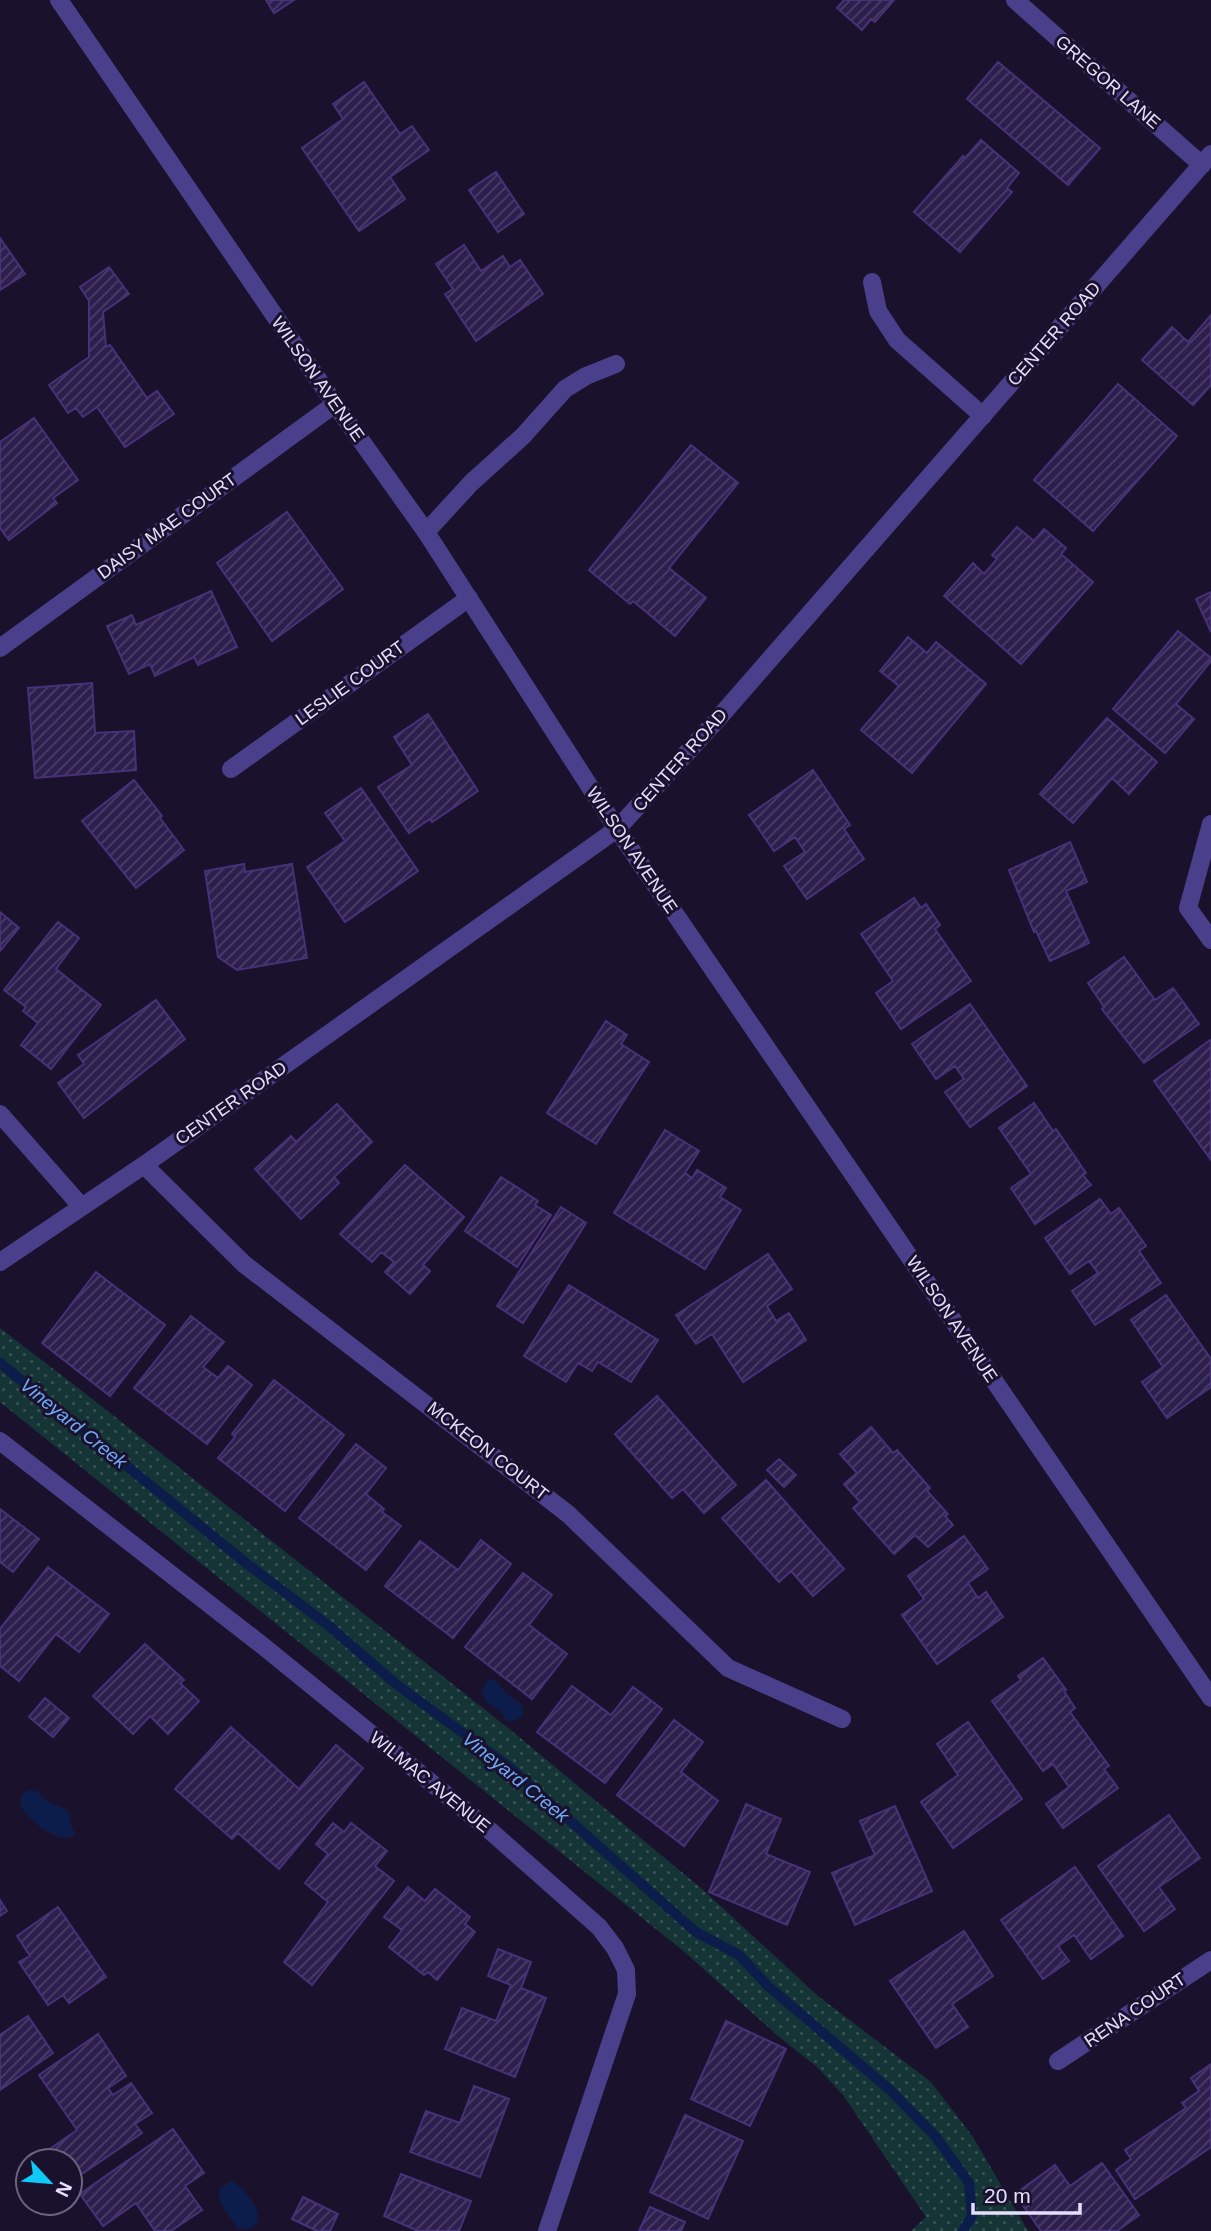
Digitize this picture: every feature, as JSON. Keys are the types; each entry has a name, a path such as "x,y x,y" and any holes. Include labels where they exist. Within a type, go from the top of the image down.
{"street":[{"name":"WILSON AVENUE","path":"59,0 335,404 426,532 617,829 1211,1698"},
{"name":"GREGOR LANE","path":"1015,0 1206,159"},
{"name":"CENTER ROAD","path":"0,1262 145,1165 617,829 716,721 1206,159"},
{"path":"872,282 878,310 897,340 983,416"},
{"path":"426,532 471,484 523,436 565,389 586,376 616,364"},
{"name":"DAISY MAE COURT","path":"0,648 335,404"},
{"name":"LESLIE COURT","path":"231,769 469,598"},
{"path":"1211,824 1188,908 1211,940"},
{"path":"0,1114 81,1206"},
{"name":"MCKEON COURT","path":"145,1165 244,1265 569,1514 728,1668 842,1719"},
{"name":"WILMAC AVENUE","path":"0,1441 263,1646 487,1828 599,1927 615,1948 626,1970 627,1994 547,2231"},
{"name":"RENA COURT","path":"1058,2061 1211,1960"}],"green space":[{"path":"0,1328 513,1732 702,1889 818,1996 931,2082 973,2137 1028,2231 911,2231 926,2217 843,2095 817,2067 778,2036 687,1954 0,1402"}],"water":[{"path":"488,1679 496,1680 507,1694 523,1706 522,1717 506,1720 501,1712 486,1702 482,1690"},
{"path":"37,1791 46,1800 69,1811 75,1834 69,1837 53,1835 29,1817 20,1804 23,1793"},
{"path":"232,2181 245,2192 256,2209 258,2217 250,2228 238,2229 221,2202 220,2190"}],"building":[{"path":"266,0 294,0 274,13"},
{"path":"844,0 894,0 875,22 871,19 862,30 837,8"},
{"path":"998,62 1100,148 1068,185 967,99"},
{"path":"364,82 400,134 412,126 429,150 390,177 405,199 359,231 302,148 343,119 333,104"},
{"path":"981,140 1019,173 1007,188 1012,192 960,252 914,212 963,156 965,158"},
{"path":"496,172 524,214 498,232 469,190"},
{"path":"0,238 25,274 0,290"},
{"path":"464,245 481,271 503,256 510,267 520,260 543,294 476,341 445,294 453,289 436,264"},
{"path":"109,267 129,294 103,312 106,347 110,345 147,398 157,391 174,414 125,447 97,407 83,417 76,408 68,413 49,385 89,357 89,301 80,287"},
{"path":"1211,315 1211,385 1193,405 1142,360 1172,327 1188,342"},
{"path":"1118,384 1177,436 1093,531 1034,480"},
{"path":"34,418 78,480 53,498 57,503 9,540 0,528 0,442"},
{"path":"691,445 738,483 669,568 706,598 675,636 633,601 630,604 589,570"},
{"path":"287,512 343,589 272,641 217,563"},
{"path":"1017,527 1034,541 1044,529 1066,548 1061,554 1093,582 1021,664 944,596 973,563 984,574 997,559 992,555"},
{"path":"211,591 237,647 198,665 194,657 155,676 150,664 129,674 107,626 132,615 136,625"},
{"path":"1211,592 1211,632 1196,599"},
{"path":"1178,631 1211,658 1211,661 1176,704 1194,719 1165,753 1113,709"},
{"path":"908,637 927,653 936,642 986,684 912,773 861,730 899,686 880,671"},
{"path":"92,683 95,733 134,731 136,770 35,778 28,688"},
{"path":"428,714 478,791 432,822 430,819 409,833 378,787 412,765 394,737"},
{"path":"1107,718 1157,762 1129,794 1112,778 1073,823 1040,794"},
{"path":"813,770 850,825 844,829 864,859 807,899 784,866 805,852 795,837 774,851 749,815"},
{"path":"134,780 184,850 136,888 82,821"},
{"path":"361,788 418,871 345,922 307,867 345,841 325,813"},
{"path":"1070,842 1087,882 1066,891 1089,943 1050,961 1036,931 1034,932 1009,870"},
{"path":"244,864 245,872 292,864 307,958 237,970 218,957 205,871"},
{"path":"914,898 921,908 926,904 940,925 935,929 971,981 901,1029 876,993 893,981 861,934"},
{"path":"0,912 19,928 0,951"},
{"path":"58,922 79,938 56,969 101,1005 51,1069 21,1045 38,1023 23,1011 26,1007 4,990"},
{"path":"1124,957 1155,1000 1173,988 1199,1024 1144,1063 1102,1009 1104,1007 1088,983"},
{"path":"156,1000 185,1039 84,1118 58,1083 84,1064 78,1055"},
{"path":"970,1004 1027,1086 970,1127 945,1092 964,1079 955,1066 936,1079 912,1044"},
{"path":"606,1021 627,1035 621,1044 649,1062 596,1144 547,1113"},
{"path":"1211,1041 1211,1160 1154,1081"},
{"path":"1034,1103 1053,1131 1056,1129 1086,1173 1083,1175 1091,1185 1035,1224 1011,1188 1031,1174 999,1128"},
{"path":"337,1104 372,1142 334,1177 339,1183 301,1219 255,1169 291,1136 296,1142"},
{"path":"665,1130 699,1151 685,1173 692,1178 697,1170 726,1188 720,1197 741,1210 705,1269 614,1213"},
{"path":"405,1165 464,1217 423,1265 430,1271 410,1294 385,1272 394,1262 381,1252 372,1262 340,1234"},
{"path":"501,1177 538,1201 535,1205 551,1215 517,1267 465,1231"},
{"path":"1100,1199 1111,1214 1119,1208 1146,1246 1139,1251 1161,1283 1095,1325 1072,1291 1098,1273 1089,1261 1070,1274 1045,1238"},
{"path":"561,1207 586,1223 523,1323 497,1306"},
{"path":"768,1254 792,1289 767,1306 776,1321 789,1313 806,1340 743,1382 712,1334 696,1344 676,1315"},
{"path":"96,1272 165,1325 110,1396 42,1343"},
{"path":"569,1285 658,1340 631,1382 598,1362 592,1371 578,1363 566,1382 524,1356"},
{"path":"1166,1295 1211,1359 1211,1387 1167,1418 1142,1382 1163,1367 1131,1320"},
{"path":"191,1316 224,1342 203,1367 218,1378 228,1366 252,1385 207,1444 134,1388"},
{"path":"274,1380 344,1435 285,1511 218,1458 235,1437 232,1434"},
{"path":"657,1396 736,1485 704,1513 683,1489 672,1498 615,1434"},
{"path":"871,1427 893,1453 897,1450 930,1488 927,1491 948,1514 945,1516 953,1525 928,1547 915,1535 894,1554 853,1508 860,1502 844,1484 857,1473 840,1454"},
{"path":"356,1444 386,1468 366,1494 384,1509 382,1512 401,1526 366,1570 299,1518"},
{"path":"779,1459 796,1475 784,1487 767,1470"},
{"path":"766,1480 844,1569 813,1596 791,1571 779,1582 722,1518"},
{"path":"0,1509 39,1539 13,1572 0,1562"},
{"path":"964,1536 988,1569 968,1583 978,1598 986,1592 1003,1617 937,1664 902,1615 924,1599 908,1576"},
{"path":"481,1540 511,1564 453,1638 385,1586 420,1541 458,1570"},
{"path":"48,1567 109,1614 79,1652 56,1634 19,1681 0,1666 0,1629"},
{"path":"523,1573 552,1595 529,1625 567,1654 532,1699 465,1647"},
{"path":"145,1644 184,1680 180,1683 199,1701 168,1734 150,1716 133,1734 93,1696"},
{"path":"1043,1658 1066,1690 1064,1691 1075,1708 1070,1712 1109,1766 1104,1769 1118,1788 1063,1828 1046,1804 1069,1787 1053,1764 1043,1771 992,1701 1021,1680 1018,1676"},
{"path":"572,1686 611,1715 633,1687 662,1709 605,1783 537,1732"},
{"path":"45,1698 69,1718 53,1737 29,1717"},
{"path":"674,1720 703,1742 681,1772 718,1801 684,1846 617,1795"},
{"path":"968,1722 1022,1799 953,1848 921,1802 958,1775 937,1744"},
{"path":"231,1727 299,1789 336,1745 363,1768 279,1869 238,1833 232,1839 175,1789"},
{"path":"746,1804 781,1819 766,1854 810,1872 787,1925 709,1892"},
{"path":"895,1806 932,1891 855,1925 832,1873 875,1855 860,1821"},
{"path":"1169,1815 1200,1858 1159,1887 1175,1909 1144,1931 1098,1866"},
{"path":"333,1823 344,1832 351,1823 387,1851 375,1866 394,1881 312,1985 284,1962 328,1902 305,1883 328,1854 316,1844"},
{"path":"1075,1867 1123,1936 1091,1959 1074,1935 1058,1946 1069,1961 1043,1979 1001,1920"},
{"path":"408,1887 425,1901 435,1889 470,1917 465,1924 475,1932 437,1980 428,1972 424,1975 389,1947 402,1930 384,1917"},
{"path":"0,1900 7,1911 0,1916"},
{"path":"58,1907 106,1977 69,2003 63,1995 48,2005 19,1962 30,1956 17,1936"},
{"path":"964,1931 993,1976 952,2004 968,2027 936,2048 890,1981"},
{"path":"498,1949 531,1962 521,1988 546,1998 515,2077 445,2049 462,2008 496,2021 511,1985 488,1976"},
{"path":"28,2016 53,2053 0,2090 0,2035"},
{"path":"726,2021 786,2049 750,2126 691,2099"},
{"path":"98,2034 126,2076 108,2088 113,2095 131,2083 152,2113 135,2124 142,2133 84,2172 84,2147 53,2147 77,2130 39,2075"},
{"path":"1211,2064 1211,2147 1135,2199 1116,2170 1131,2159 1125,2150 1186,2108 1182,2103 1199,2091 1191,2078"},
{"path":"474,2086 509,2099 480,2177 410,2152 426,2111 460,2123"},
{"path":"685,2115 743,2141 708,2219 650,2192"},
{"path":"173,2129 204,2173 185,2186 202,2210 171,2231 155,2231 136,2203 103,2226 84,2200 84,2191"},
{"path":"1102,2163 1139,2215 1117,2231 1041,2231 1015,2194 1055,2165 1070,2186"},
{"path":"401,2174 471,2201 459,2231 418,2231 384,2216"},
{"path":"303,2197 338,2214 330,2231 317,2231 292,2219"},
{"path":"650,2207 685,2222 681,2231 639,2231"}],"waterway":[{"name":"Vineyard Creek","path":"0,1363 246,1563 329,1626 396,1684 508,1766 696,1932 739,1955 768,1986 890,2090 935,2136 969,2183 972,2216 963,2231"}]}
